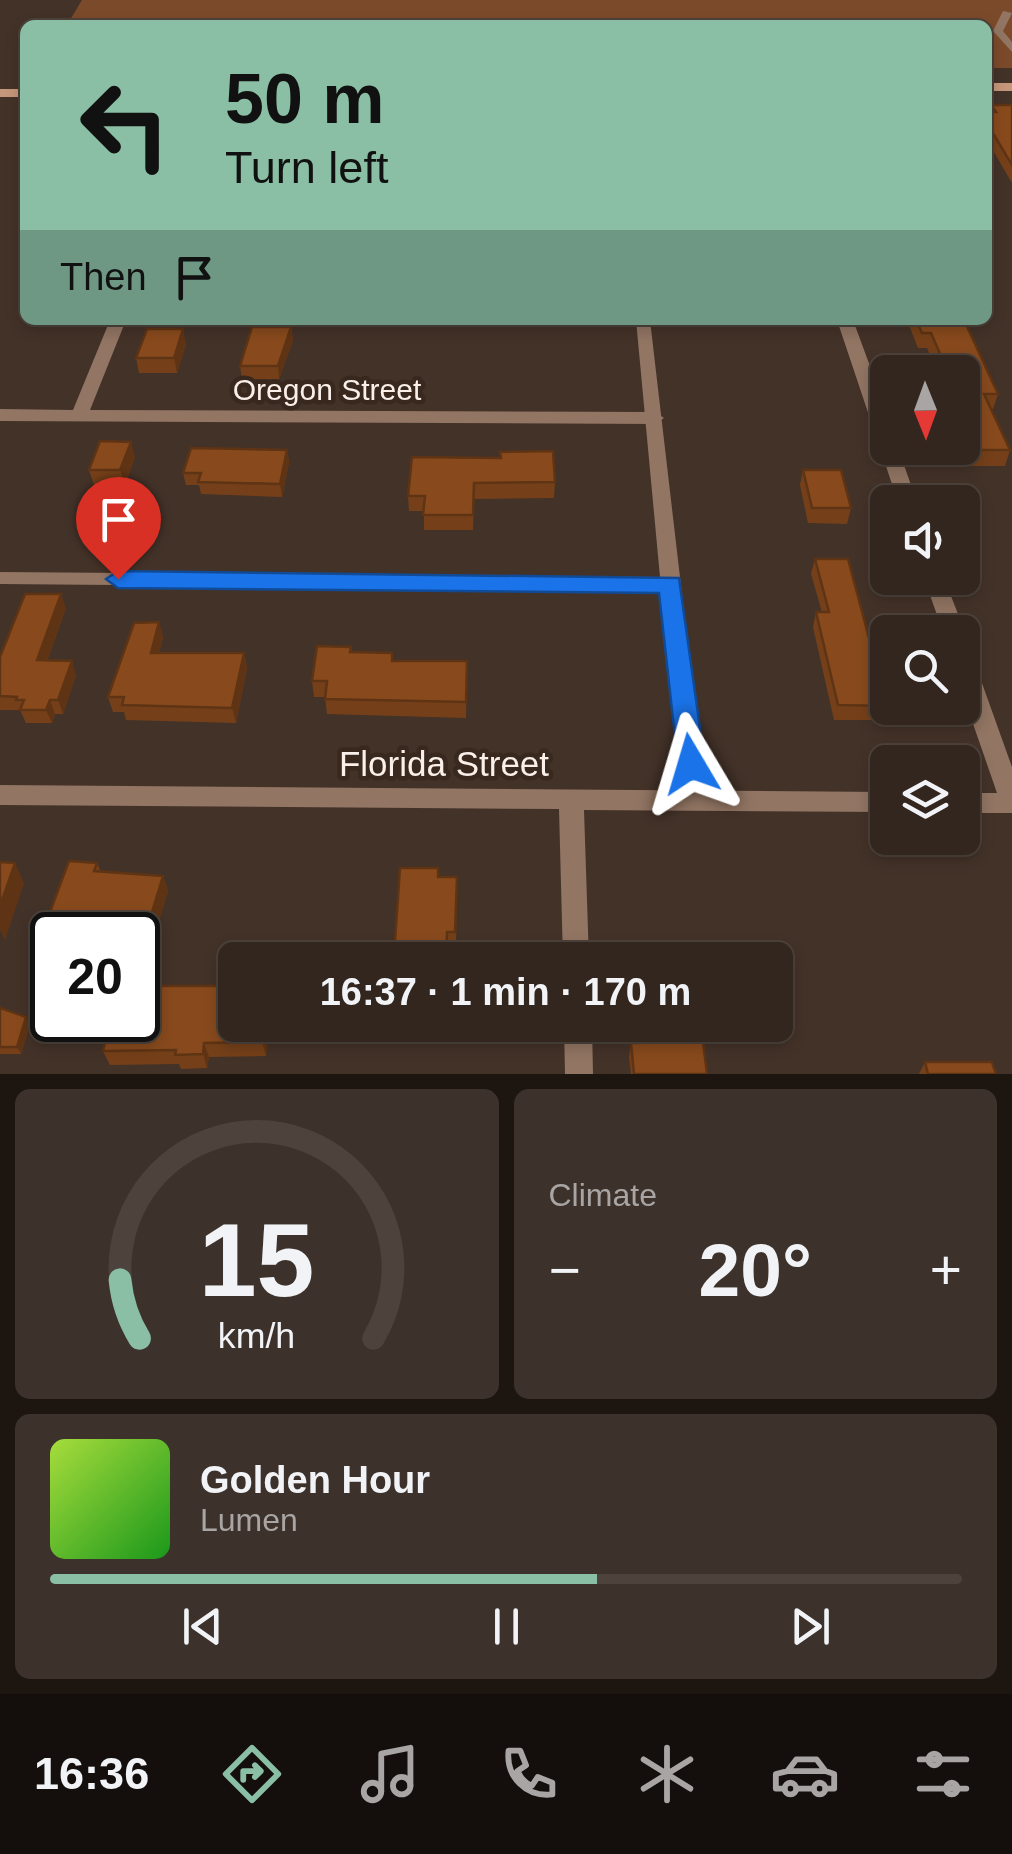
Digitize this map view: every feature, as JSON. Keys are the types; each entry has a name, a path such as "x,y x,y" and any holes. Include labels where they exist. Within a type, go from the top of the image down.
{"street":[{"path":"79,416 116,325"},
{"path":"847,325 870,393"},
{"name":"Oregon Street","path":"0,416 655,418"},
{"path":"980,710 1012,802 980,803"},
{"name":"Florida Street","path":"0,794 870,802"},
{"path":"571,799 575,942"},
{"path":"578,1042 579,1074"}],"lane":[{"path":"998,2 1009,14 998,31 1012,49"},
{"path":"644,325 695,800"},
{"path":"0,578 670,584"}],"shaded area":[{"path":"82,0 1012,0 1012,68 992,68 992,20 70,20"}],"building":[{"path":"992,105 1012,105 1012,165 992,132 992,112 996,112"},
{"path":"918,325 966,325 998,394 984,394 1010,450 980,450 980,355 941,355 931,333 922,333"},
{"path":"252,327 291,327 278,366 240,366"},
{"path":"147,329 183,329 174,358 136,358"},
{"path":"100,441 131,442 120,470 89,470"},
{"path":"191,448 287,450 280,484 198,482 201,473 183,473"},
{"path":"553,451 555,482 474,483 473,515 423,515 425,496 408,496 412,457 501,458 500,452"},
{"path":"803,470 841,470 851,508 812,508"},
{"path":"815,559 848,559 870,642 870,706 838,705 816,612 829,612"},
{"path":"25,594 61,594 37,660 72,661 58,700 50,700 46,710 20,710 24,700 0,696 0,657"},
{"path":"159,622 151,653 244,653 232,708 122,705 124,697 108,697 134,623"},
{"path":"317,646 392,653 392,661 467,661 466,702 325,699 327,681 312,681"},
{"path":"69,861 97,863 94,871 163,876 152,912 50,912"},
{"path":"0,862 15,863 0,906"},
{"path":"400,868 438,868 438,877 457,877 455,932 447,932 447,942 395,942"},
{"path":"160,986 218,986 218,1042 262,1042 204,1043 203,1054 175,1055 176,1050 103,1051 105,1042 160,1042"},
{"path":"0,1008 26,1017 17,1047 0,1047"},
{"path":"703,1042 707,1074 634,1074 631,1043"},
{"path":"925,1062 992,1062 996,1074 928,1074"}],"route":[{"path":"118,579 670,584 691,764"}]}
